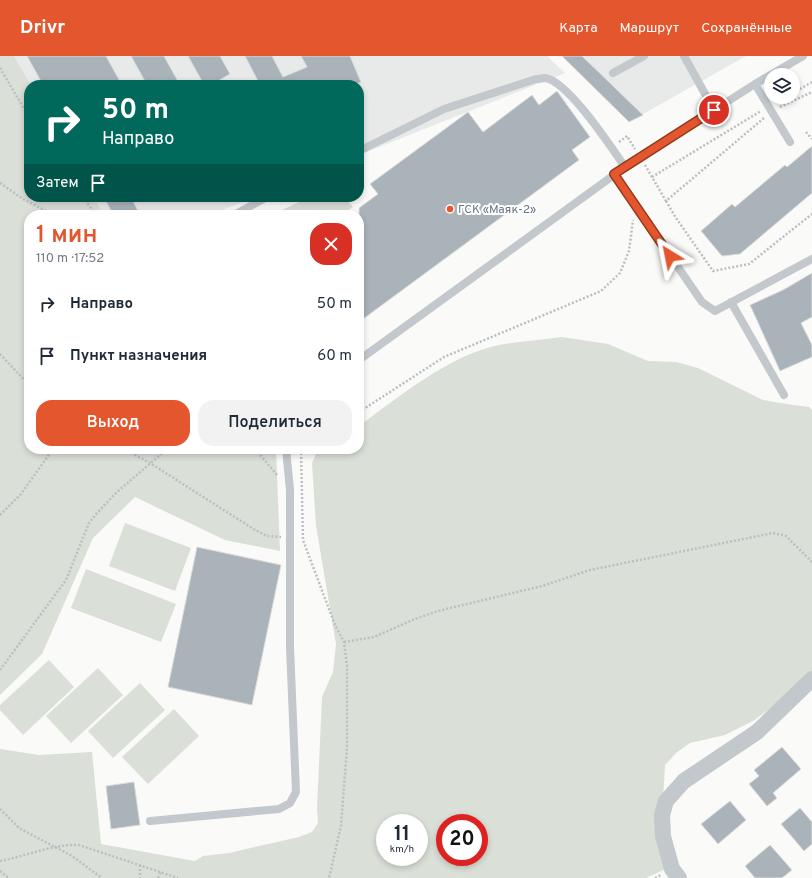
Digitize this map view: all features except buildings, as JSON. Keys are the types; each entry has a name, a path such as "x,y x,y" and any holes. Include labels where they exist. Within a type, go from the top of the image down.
{"street":[{"path":"679,878 672,869 662,836 662,815 666,801 684,781 757,732 812,680"}],"lane":[{"path":"613,73 644,56"},
{"path":"684,56 714,110"},
{"path":"364,356 614,174 755,84 803,56"},
{"path":"364,148 444,108 536,79 546,78 558,84 572,95 625,167"},
{"path":"755,84 790,142"},
{"path":"614,174 702,302 716,311 812,259"},
{"path":"243,210 259,202"},
{"path":"731,302 784,395"},
{"path":"150,821 279,808 290,803 296,792 290,647 290,490 286,454"}],"path":[{"path":"0,68 24,109"},
{"path":"800,89 812,82"},
{"path":"652,177 770,109 812,92"},
{"path":"666,201 777,104"},
{"path":"806,132 812,139"},
{"path":"611,147 627,136 641,156 676,218 713,271 749,264 812,214"},
{"path":"0,183 24,200"},
{"path":"364,409 444,357 601,291 620,273 629,251 634,226 632,200"},
{"path":"29,202 44,210"},
{"path":"0,355 24,380"},
{"path":"0,515 21,494 49,454"},
{"path":"133,454 150,463 255,530 267,536 291,536 304,540"},
{"path":"0,670 66,580 89,523 96,514 161,454"},
{"path":"259,454 290,490"},
{"path":"301,454 304,540 335,625 344,642 347,666 347,748 341,826 329,878"},
{"path":"344,642 374,637 416,618 438,611 542,586 590,570 773,533 786,536 812,562"},
{"path":"0,809 20,828 72,856 102,878"},
{"path":"0,861 37,852 54,846 79,845 161,871 178,878"},
{"path":"140,865 140,878"},
{"path":"0,871 9,878"},
{"path":"158,878 161,871"}],"shaded area":[{"path":"0,56 14,56 28,80 24,80 24,202 97,202 101,210 24,210 24,454 276,454 280,551 225,540 135,497 93,538 42,654 0,695"},
{"path":"14,56 547,56 565,73 364,153 364,80 28,80"},
{"path":"562,56 746,56 629,122"},
{"path":"97,202 242,202 222,210 101,210"},
{"path":"299,202 348,202 353,207 348,210 282,210"},
{"path":"562,337 608,344 648,361 676,362 698,368 763,400 809,407 812,410 812,678 753,721 725,735 690,743 676,753 665,765 662,815 670,867 646,878 0,878 0,749 39,755 92,752 101,844 195,861 203,856 229,853 299,837 312,832 318,823 317,809 322,697 333,672 336,644 316,526 312,463 316,454 364,454 364,422 425,378 443,367 480,350 499,345"},
{"path":"125,523 191,548 175,591 109,566"},
{"path":"86,569 176,604 161,642 71,608"},
{"path":"49,660 74,687 23,735 0,710 0,705"},
{"path":"98,668 123,695 71,743 46,716"},
{"path":"140,683 165,710 113,758 88,731"},
{"path":"174,709 199,736 148,784 122,757"}],"place":[{"name":"ГСК «Маяк-2»","path":"450,209"}],"route":[{"path":"670,256 614,174 714,110"}]}
